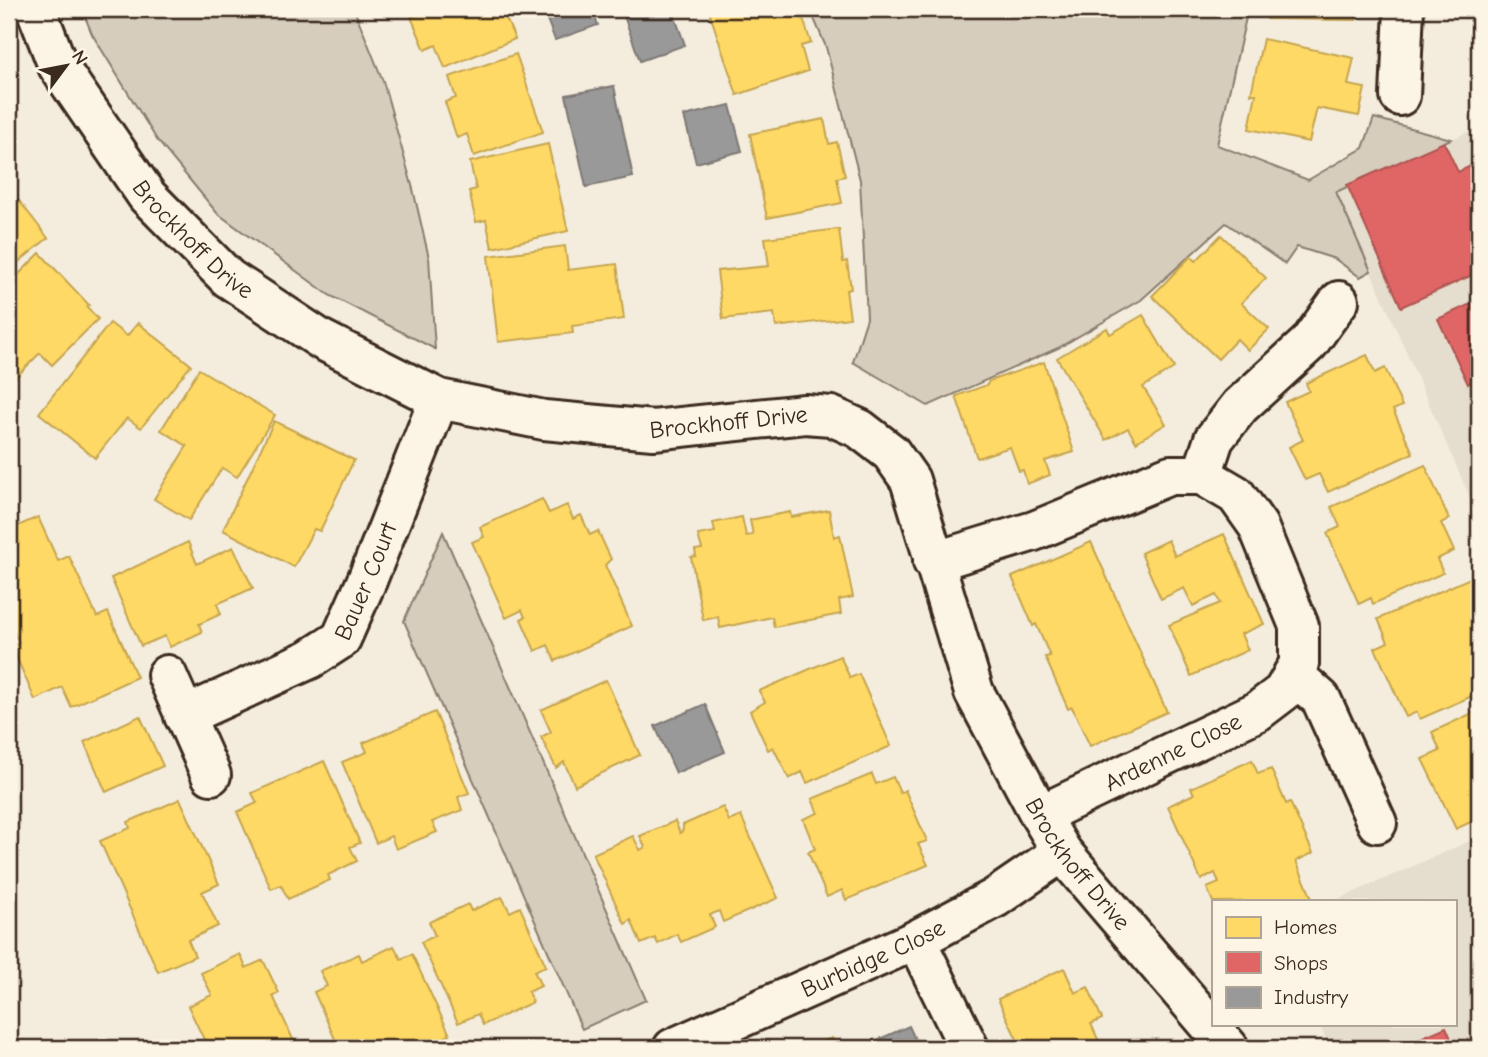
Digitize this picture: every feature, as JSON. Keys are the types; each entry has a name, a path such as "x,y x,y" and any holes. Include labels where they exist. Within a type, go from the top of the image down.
{"street":[{"name":"Brockhoff Drive","path":"36,9 58,66 147,196 228,278 322,340 439,399 544,419 653,430 805,414 831,416 860,429 891,453 910,480 974,692 1040,815 1062,852 1228,1048"},
{"path":"1400,96 1405,9"},
{"path":"933,562 1034,531 1110,497 1170,475 1202,475 1214,439 1240,406 1309,342 1339,301"},
{"name":"Bauer Court","path":"184,716 310,659 341,639 439,399"},
{"name":"Ardenne Close","path":"1040,815 1258,711 1283,692 1299,664 1300,626 1258,526 1236,495 1202,475"},
{"path":"1293,674 1321,699 1377,823"},
{"path":"167,675 211,775"},
{"name":"Burbidge Close","path":"673,1048 916,940 995,898 1062,852"},
{"path":"916,940 969,1048"}],"shaded area":[{"path":"82,9 354,9 383,81 413,189 429,258 435,349 329,295 217,213 157,140 92,34"},
{"path":"810,9 1248,9 1217,145 1308,180 1363,148 1374,118 1451,139 1336,192 1371,271 1360,277 1335,259 1297,247 1285,264 1226,223 1141,300 1058,348 928,406 853,362 867,318 860,180 826,47"},
{"path":"1479,127 1479,518 1336,192"},
{"path":"443,532 646,1000 582,1029 404,621"},
{"path":"1479,837 1479,1048 1330,1048 1320,1026 1456,1026 1456,900 1336,900"}],"building: Homes":[{"path":"420,9 502,9 515,39 445,68 436,45 425,50 411,17 421,13"},
{"path":"800,9 811,43 801,46 808,71 737,95 709,11"},
{"path":"1267,9 1355,9 1356,20 1267,19"},
{"path":"1263,39 1354,58 1348,85 1365,88 1359,116 1317,108 1309,142 1249,129 1256,94 1251,94"},
{"path":"516,54 543,132 474,156 467,134 457,138 445,102 456,98 449,77"},
{"path":"824,119 829,144 837,142 845,176 837,178 842,203 767,218 750,134"},
{"path":"548,144 568,231 492,248 486,220 476,222 469,191 476,189 470,162"},
{"path":"9,189 48,238 9,270"},
{"path":"839,229 843,262 847,261 851,289 846,290 850,318 776,327 774,313 723,319 717,271 769,266 765,238"},
{"path":"1221,235 1266,278 1241,303 1269,329 1248,350 1237,339 1218,359 1152,296 1191,256 1196,261"},
{"path":"565,246 568,270 617,264 624,319 572,326 573,333 498,342 488,256"},
{"path":"40,253 89,305 87,307 98,319 52,365 40,353 9,384 9,284"},
{"path":"1143,315 1174,368 1143,387 1166,424 1136,442 1128,428 1106,440 1057,358 1107,328 1110,334"},
{"path":"110,323 127,336 138,323 191,365 141,428 127,418 95,458 39,413"},
{"path":"1367,355 1375,373 1385,368 1402,406 1393,410 1413,453 1328,492 1319,474 1305,480 1289,447 1303,440 1285,402 1309,391 1306,383"},
{"path":"1044,362 1074,452 1045,461 1050,475 1027,484 1023,470 1019,471 1010,447 977,458 956,396"},
{"path":"199,369 275,415 237,477 222,468 189,520 154,499 187,446 161,430"},
{"path":"274,421 354,460 320,531 314,529 294,567 223,530"},
{"path":"1425,465 1449,519 1441,523 1454,551 1437,559 1443,573 1373,604 1371,598 1359,604 1327,533 1340,527 1331,507"},
{"path":"542,499 549,513 567,505 573,519 581,515 590,535 598,531 611,559 605,565 632,626 555,661 548,645 535,651 521,619 525,617 522,610 506,618 472,542 484,537 480,527"},
{"path":"829,510 834,537 840,535 853,597 839,600 841,614 774,627 772,617 720,628 718,617 703,620 691,557 696,556 695,550 702,549 698,535 715,532 713,523 742,517 746,536 753,535 750,520 790,512 791,517"},
{"path":"38,517 58,561 69,556 97,617 108,612 137,677 71,707 62,687 35,700 12,647 19,643 9,621 9,530"},
{"path":"1224,534 1264,624 1241,634 1248,650 1191,676 1169,625 1220,603 1216,595 1193,606 1184,588 1161,599 1141,553 1168,540 1175,556"},
{"path":"188,542 197,564 233,547 253,588 217,604 221,614 199,624 202,632 170,647 165,636 141,646 111,578"},
{"path":"1091,542 1167,712 1090,746 1072,707 1068,709 1045,657 1050,656 1036,624 1033,626 1012,577"},
{"path":"1470,578 1479,599 1479,693 1420,719 1417,712 1406,717 1375,648 1388,642 1378,619"},
{"path":"840,656 850,678 859,674 891,746 807,783 802,772 789,779 773,747 768,750 750,711 765,702 759,691"},
{"path":"606,680 640,755 575,786 564,762 556,768 541,737 551,732 541,710"},
{"path":"1479,710 1479,818 1456,829 1422,759 1440,751 1432,732"},
{"path":"435,712 469,793 458,797 462,810 432,822 437,832 396,849 391,836 376,843 342,762 367,752 363,743"},
{"path":"140,716 163,766 106,792 84,742"},
{"path":"1252,760 1258,774 1271,769 1286,804 1290,802 1313,853 1296,861 1313,900 1212,900 1207,888 1219,883 1215,873 1201,880 1168,806 1194,794 1191,788"},
{"path":"324,761 360,843 350,847 357,861 328,875 330,880 288,899 281,885 271,889 237,812 257,803 252,793"},
{"path":"872,774 876,784 893,777 900,793 905,790 927,841 918,844 928,865 846,900 842,890 827,897 808,852 815,849 803,819 818,813 812,799"},
{"path":"180,799 219,884 202,892 218,926 188,940 195,956 158,972 100,841 130,828 128,822"},
{"path":"723,807 729,821 741,816 778,898 723,922 719,911 710,915 715,927 681,942 677,934 658,944 655,938 641,944 631,920 625,924 593,854 633,836 640,850 645,847 640,836 675,821 680,833 683,825"},
{"path":"502,897 510,912 520,907 546,966 534,971 541,986 528,992 533,1002 483,1025 478,1014 458,1023 421,942 435,936 429,922 468,904 471,911"},
{"path":"394,946 401,959 412,954 450,1035 421,1048 339,1048 314,992 327,986 320,971 359,954 362,961"},
{"path":"240,954 246,968 263,960 279,993 273,996 297,1048 208,1048 188,1006 212,995 201,973"},
{"path":"1064,968 1075,993 1088,987 1102,1019 1091,1024 1102,1048 1021,1048 998,999"},
{"path":"832,1038 837,1048 808,1048"}],"building: Shops":[{"path":"1444,142 1458,172 1479,162 1479,272 1401,307 1347,185"},
{"path":"1479,300 1479,378 1468,384 1438,319"},
{"path":"1446,1027 1455,1048 1397,1048"}],"building: Industry":[{"path":"543,9 592,9 598,25 555,40"},
{"path":"643,9 672,9 685,45 640,61 624,16"},
{"path":"614,86 633,177 586,187 566,95"},
{"path":"730,105 742,151 696,163 684,116"},
{"path":"705,704 725,752 676,773 655,726"},
{"path":"909,1026 919,1048 870,1048 868,1044"}]}
